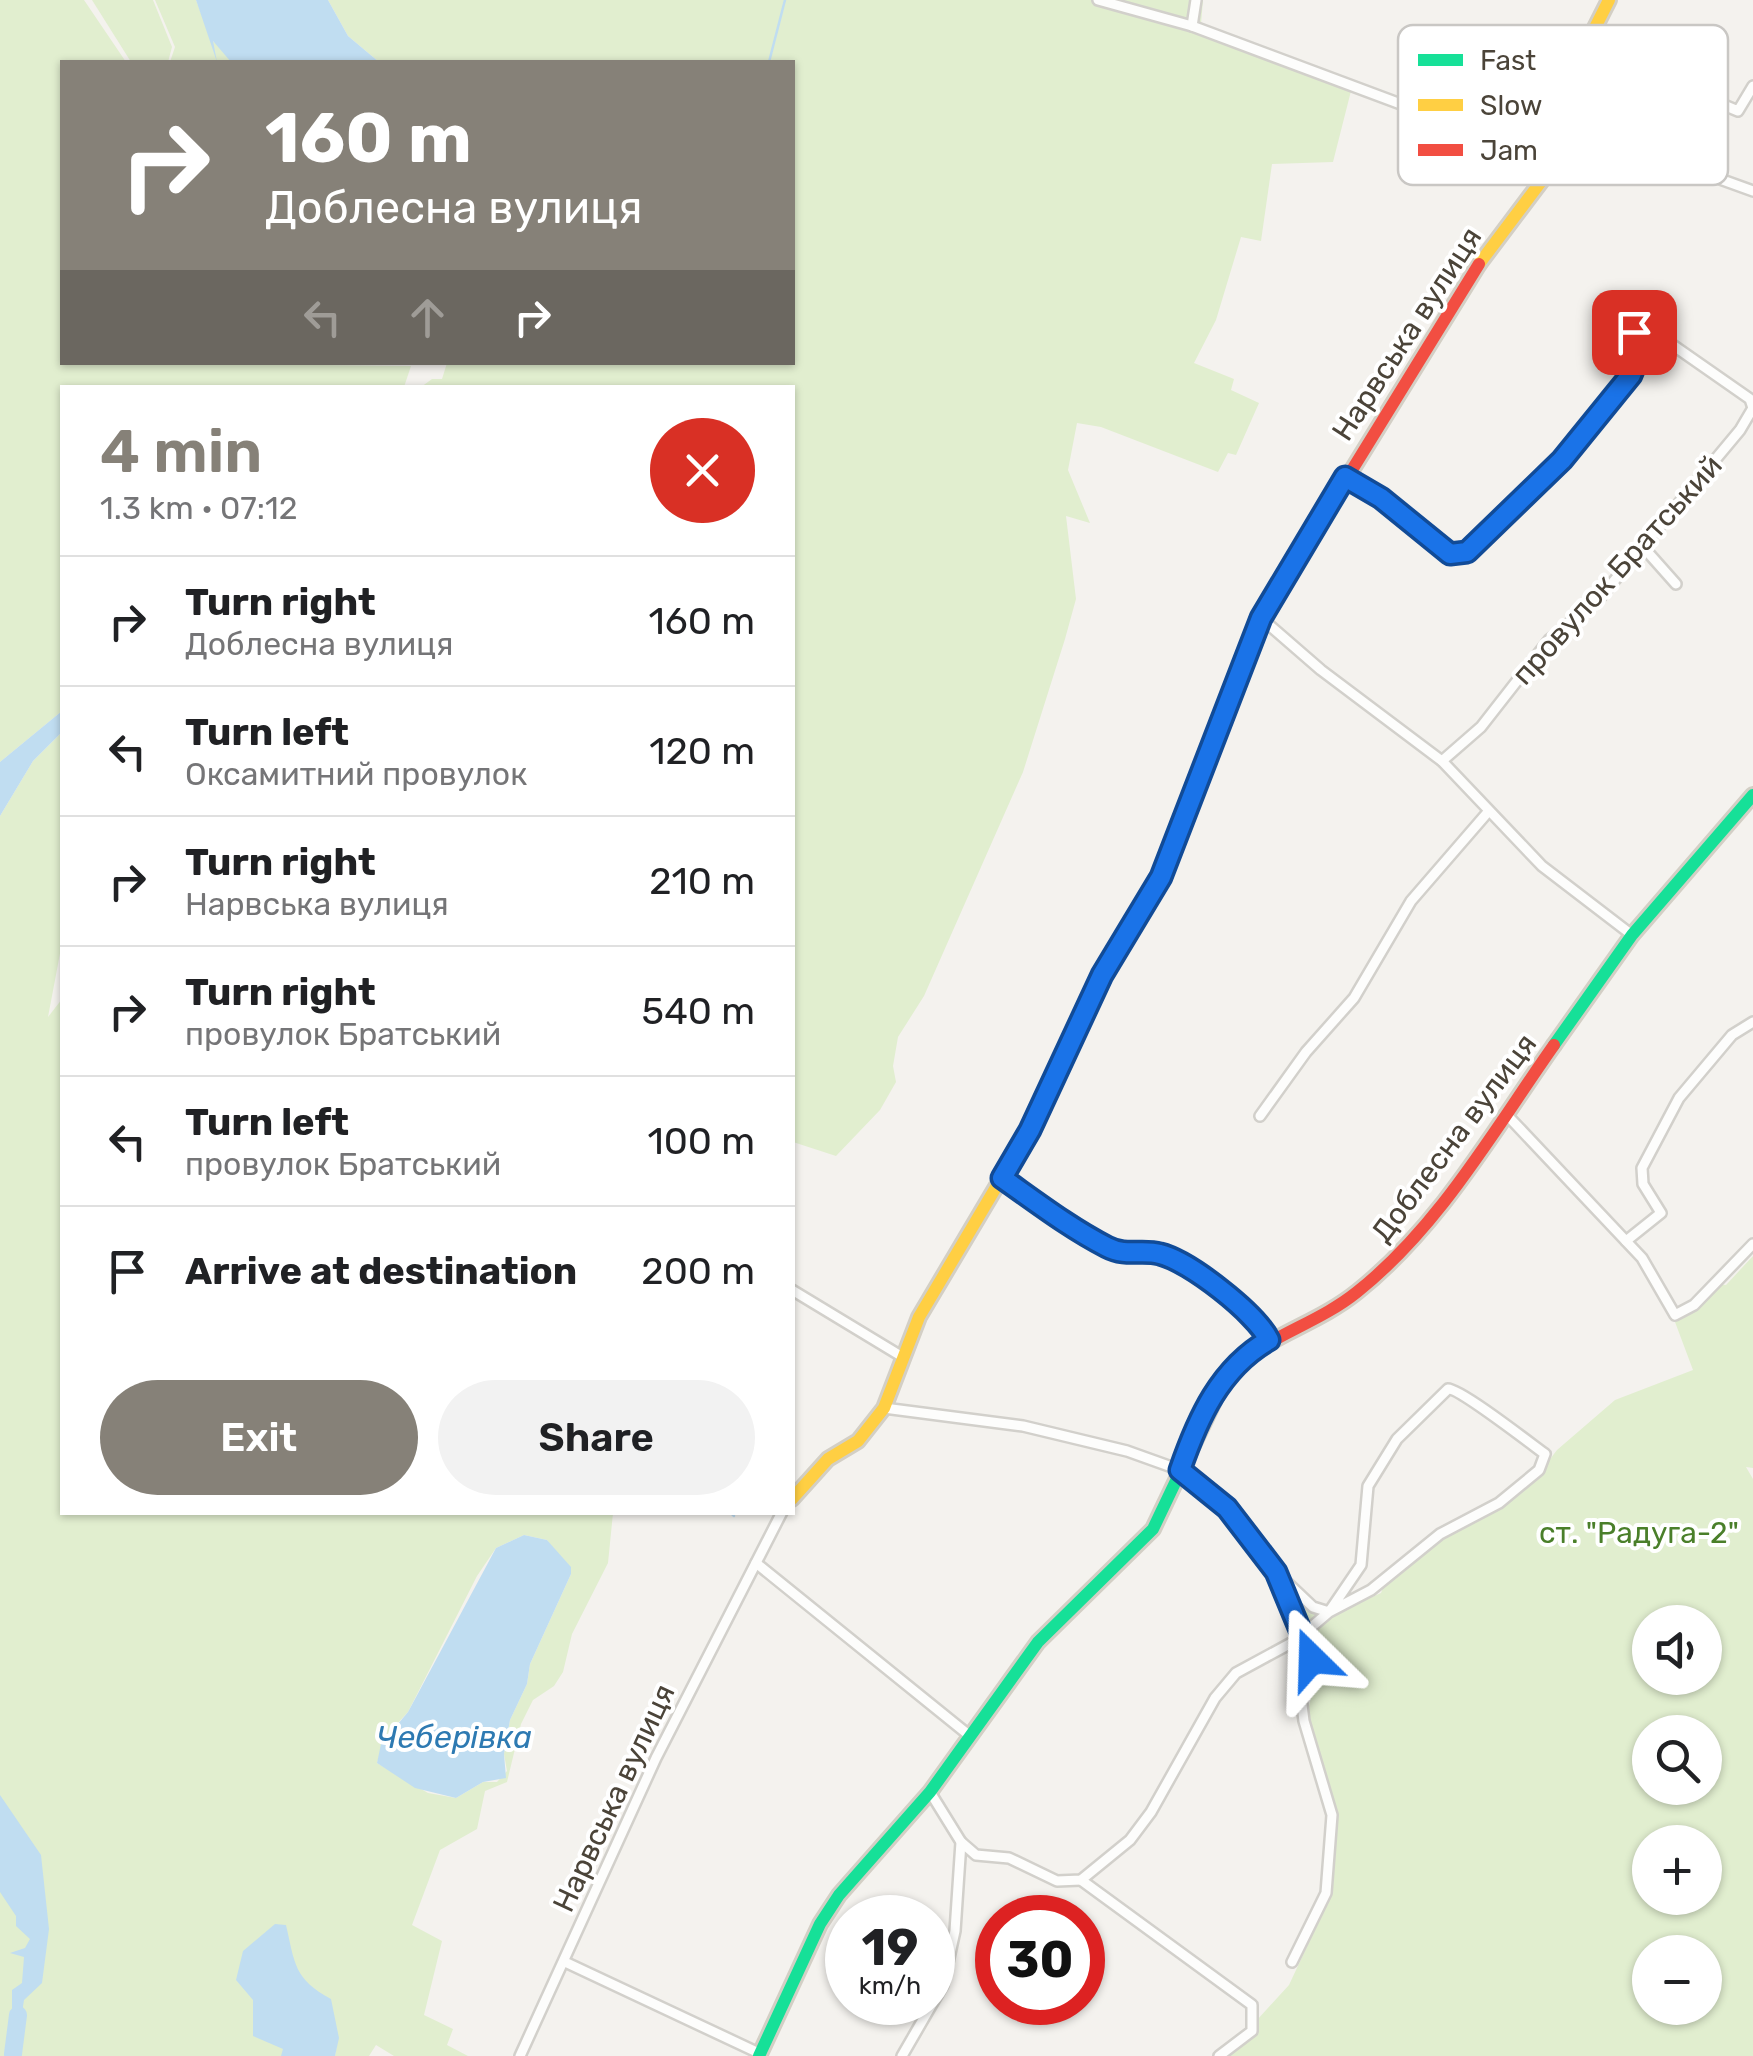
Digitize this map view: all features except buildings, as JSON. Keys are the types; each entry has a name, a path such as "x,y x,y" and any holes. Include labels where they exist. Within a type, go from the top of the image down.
{"street":[{"path":"1098,0 1192,26 1398,103"},
{"path":"1192,26 1196,0"},
{"path":"1596,25 1609,0"},
{"path":"1728,107 1738,111 1753,86"},
{"path":"1728,183 1753,191"},
{"name":"Нарвська вулиця","path":"795,1496 828,1460 858,1442 884,1408 901,1356 1030,1130 1102,975 1161,877 1261,618 1467,278 1538,185"},
{"name":"провулок Братський","path":"1345,477 1381,498 1450,554 1467,552 1562,460 1631,375 1635,365 1628,345 1644,325 1745,394 1753,408 1717,460 1644,548 1599,599 1549,640 1482,726 1442,761"},
{"path":"1644,548 1676,584"},
{"path":"1261,618 1321,670 1442,761 1542,866 1632,934"},
{"name":"Доблесна вулиця","path":"761,2055 820,1924 930,1792 1038,1642 1153,1529 1222,1379 1238,1361 1269,1340 1354,1296 1399,1257 1440,1210 1632,934 1753,795"},
{"path":"1260,1116 1306,1052 1354,998 1411,901 1488,812"},
{"path":"1626,1240 1660,1214 1641,1177 1679,1098 1732,1035 1753,1022"},
{"path":"1506,1114 1642,1258 1675,1315 1694,1306 1753,1244"},
{"path":"1002,1178 1110,1249 1135,1255 1154,1252 1174,1260 1248,1309 1269,1340"},
{"path":"795,1292 901,1356"},
{"path":"884,1408 1024,1426 1127,1451 1180,1470 1227,1508 1276,1572 1313,1607 1328,1612 1370,1590 1440,1534 1499,1503 1539,1470 1545,1454 1494,1420 1459,1389 1443,1392 1397,1439 1368,1486 1360,1566 1328,1612 1302,1635 1248,1663 1227,1682 1151,1812 1130,1840 1081,1880 1058,1881 1009,1858 976,1855 961,1842 930,1792"},
{"name":"Нарвська вулиця","path":"520,2056 656,1758 780,1515"},
{"path":"756,1563 970,1736"},
{"path":"1276,1572 1312,1659 1302,1696 1304,1721 1332,1815 1326,1893 1292,1962"},
{"path":"902,2056 937,1996 950,1962 961,1842"},
{"path":"1081,1880 1252,2005 1252,2031 1220,2056"},
{"path":"565,1962 761,2055"}],"green space":[{"path":"0,0 84,0 125,60 60,60 60,365 411,366 405,385 60,385 60,713 0,762"},
{"path":"92,0 153,0 172,47 169,60 130,60"},
{"path":"155,0 196,0 211,40 223,48 230,60 171,60 175,47"},
{"path":"328,0 1203,0 1201,24 1335,77 1351,91 1333,162 1272,164 1261,241 1241,237 1216,320 1194,363 1234,379 1231,390 1259,403 1236,455 1228,453 1218,472 1101,427 1077,423 1068,470 1090,523 1066,516 1076,599 1023,772 924,996 898,1037 893,1066 896,1082 880,1110 836,1156 795,1143 795,385 424,385 432,379 442,379 446,365 795,365 795,60 377,60 348,36"},
{"path":"60,734 60,954 48,1017 60,1002 60,1515 613,1515 608,1563 572,1634 563,1672 554,1686 533,1700 521,1724 507,1782 485,1791 477,1829 440,1850 412,1925 442,1941 424,2015 453,2029 447,2045 468,2056 394,2056 376,2045 369,2056 335,2056 338,2038 298,2056 0,2056 0,816 33,761","holes":["524,1535 547,1540 571,1574 530,1664 527,1684 510,1720 504,1754 507,1771 497,1782 483,1782 456,1798 428,1793 377,1763 385,1737 408,1712 477,1576 496,1548"]},
{"name":"ст. \"Радуга-2\"","path":"1753,1256 1753,1468 1746,1467 1753,1479 1753,2056 1225,2056 1254,2033 1257,2020 1289,1985 1331,1895 1337,1815 1307,1715 1317,1671 1315,1648 1290,1600 1295,1596 1308,1609 1329,1616 1381,1593 1386,1580 1442,1535 1482,1519 1541,1471 1557,1450 1615,1400 1693,1370 1675,1322 1716,1284 1726,1285"}],"water":[{"path":"196,0 328,0 348,36 377,60 229,60 213,41 216,60"},
{"path":"60,713 60,734 33,761 0,816 0,762"},
{"name":"Чеберівка","path":"524,1535 547,1540 571,1567 571,1574 530,1664 527,1684 510,1720 504,1754 506,1778 483,1782 456,1798 415,1788 377,1763 381,1744 408,1712 496,1548"},
{"path":"0,1795 41,1855 49,1929 42,1983 24,2000 18,2038 12,2033 12,1990 22,1983 24,1957 10,1953 25,1948 30,1939 16,1926 16,1916 0,1892"},
{"path":"275,1924 286,1925 294,1960 303,1977 331,1999 339,2038 335,2056 281,2056 283,2049 253,2036 253,2000 236,1980 243,1951"}],"waterway":[{"path":"770,60 785,0"},
{"path":"13,2054 18,2015"}],"traffic: fast":[{"path":"1062,1062 1102,975 1161,877 1270,603"},
{"path":"1554,1045 1632,935 1753,795"},
{"path":"759,2056 820,1924 839,1895 930,1792 1038,1642 1153,1529 1227,1374"}],"traffic: slow":[{"path":"1596,25 1609,0"},
{"path":"1479,264 1538,185"},
{"path":"795,1496 828,1459 858,1441 884,1408 919,1317 1030,1130 1062,1062"}],"traffic: jam":[{"path":"1270,603 1479,264"},
{"path":"1227,1374 1258,1350 1341,1303 1387,1266 1440,1208 1554,1045"}],"route":[{"path":"1312,1659 1276,1572 1227,1508 1180,1470 1222,1379 1238,1361 1269,1340 1262,1325 1248,1309 1164,1254 1135,1255 1110,1249 1002,1178 1030,1130 1102,975 1161,877 1261,618 1345,477 1381,498 1450,554 1467,552 1562,460 1631,375 1635,365 1628,345 1634,332"}]}
